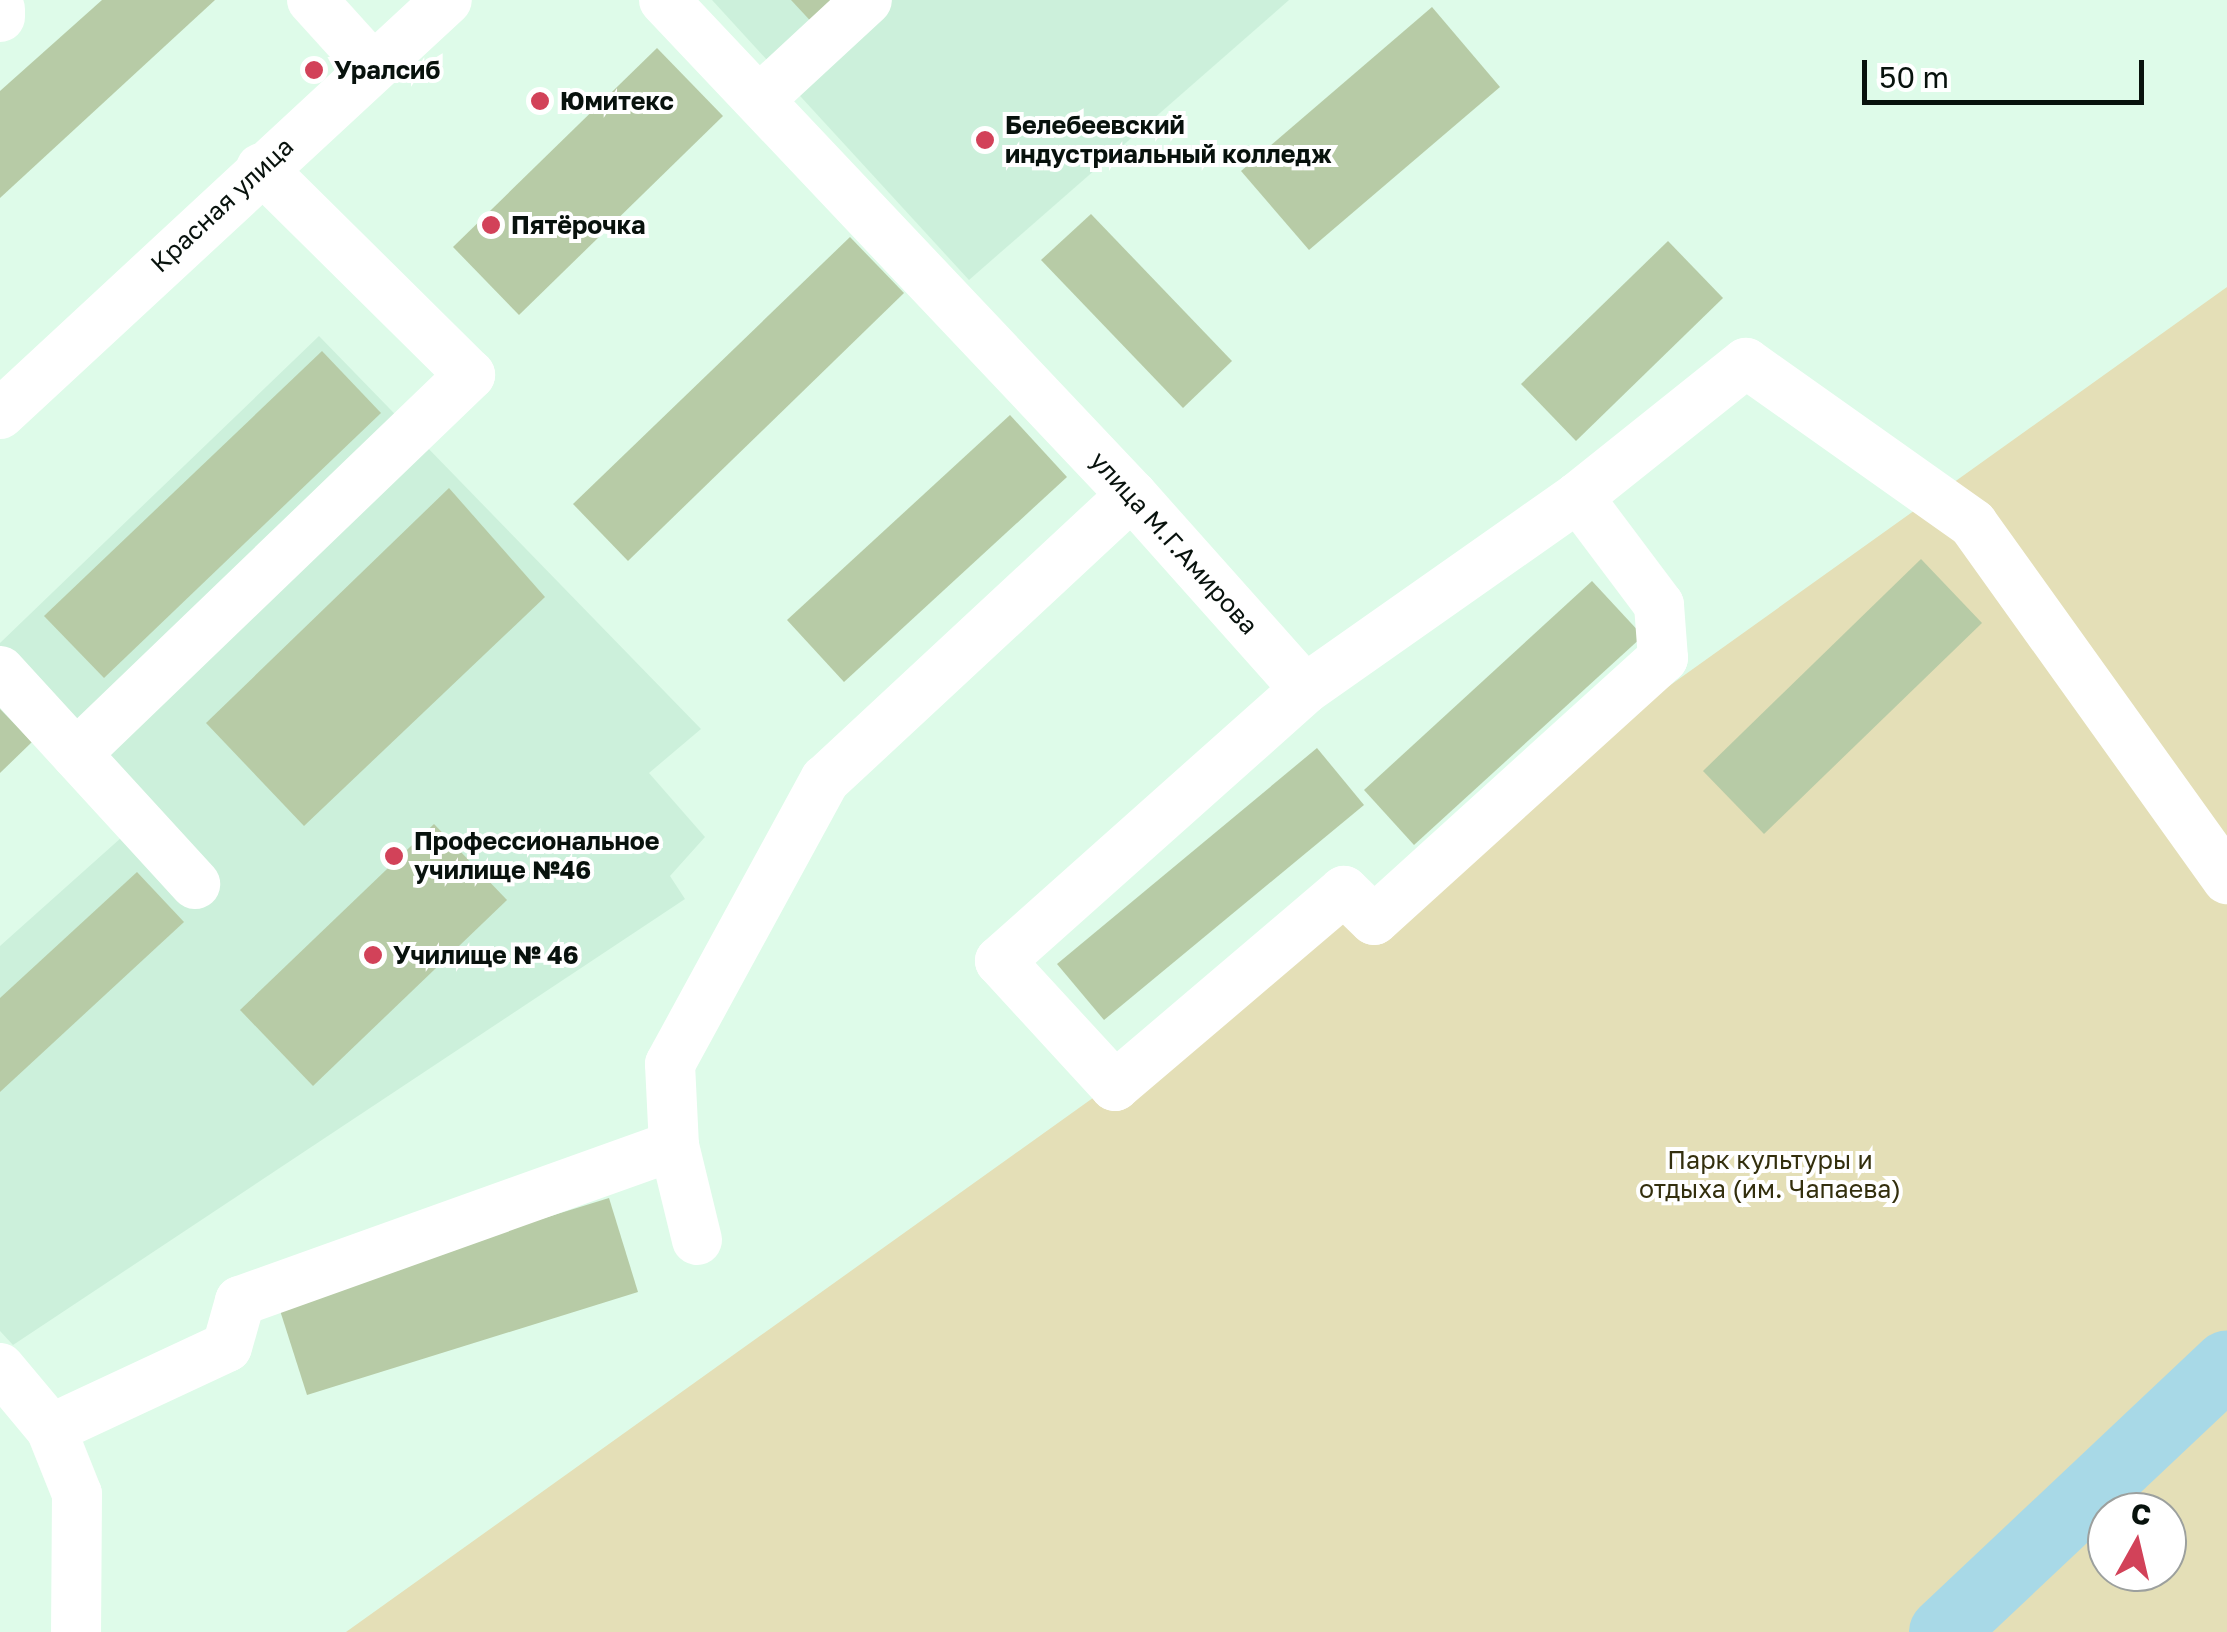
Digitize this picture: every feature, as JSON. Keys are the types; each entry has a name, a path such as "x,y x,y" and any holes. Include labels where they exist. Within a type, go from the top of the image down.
{"street":[{"path":"312,0 371,65"},
{"name":"Красная улица","path":"0,414 371,65 446,0"},
{"name":"улица М.Г.Амирова","path":"664,0 1132,495 1304,690"},
{"path":"759,100 867,0"},
{"path":"0,10 0,17"},
{"path":"76,754 470,374 261,168"},
{"path":"1578,497 1659,605 1662,658 1374,920 1344,891 1115,1086 1000,961 1304,690 1578,497 1746,363 1973,524 2227,879"},
{"path":"697,1240 674,1146 670,1064 825,780 1132,495"},
{"path":"0,671 195,884"},
{"path":"52,1429 227,1347 240,1301 674,1146"},
{"path":"0,1368 52,1429 77,1494 76,1632"}],"shaded area":[{"name":"Белебеевский индустриальный колледж","path":"712,0 1289,0 969,280"},
{"name":"Профессиональное училище №46","path":"319,336 701,729 649,773 705,837 670,876 685,899 13,1345 0,1331 0,946 122,837 0,709 0,643"}],"green space":[{"name":"Парк культуры и отдыха (им. Чапаева)","path":"2227,287 2227,1632 346,1632"}],"building":[{"path":"102,0 215,0 0,198 0,91"},
{"path":"791,0 849,0 818,29"},
{"path":"1432,7 1500,87 1309,250 1241,171"},
{"path":"657,48 723,116 519,315 453,247"},
{"path":"1091,214 1232,361 1183,408 1041,260"},
{"path":"850,237 904,293 628,561 573,504"},
{"path":"1668,241 1723,298 1576,441 1521,384"},
{"path":"322,351 381,413 104,678 44,616"},
{"path":"1010,415 1067,477 844,682 787,620"},
{"path":"449,488 545,597 304,826 206,723"},
{"path":"1921,559 1982,623 1764,834 1703,771"},
{"path":"1592,581 1643,636 1414,845 1364,790"},
{"path":"0,709 32,742 0,773"},
{"path":"1317,748 1364,805 1104,1020 1057,964"},
{"name":"Училище № 46","path":"434,824 507,900 313,1086 240,1010"},
{"path":"137,872 184,922 0,1092 0,998"},
{"path":"609,1198 638,1292 307,1395 277,1301"}],"waterway":[{"path":"1943,1632 2227,1364"}],"place":[{"name":"Уралсиб","path":"314,70"},
{"name":"Юмитекс","path":"540,101"},
{"name":"Белебеевский индустриальный колледж","path":"985,140"},
{"name":"Пятёрочка","path":"491,225"},
{"name":"Профессиональное училище №46","path":"394,856"},
{"name":"Училище № 46","path":"373,955"}]}
